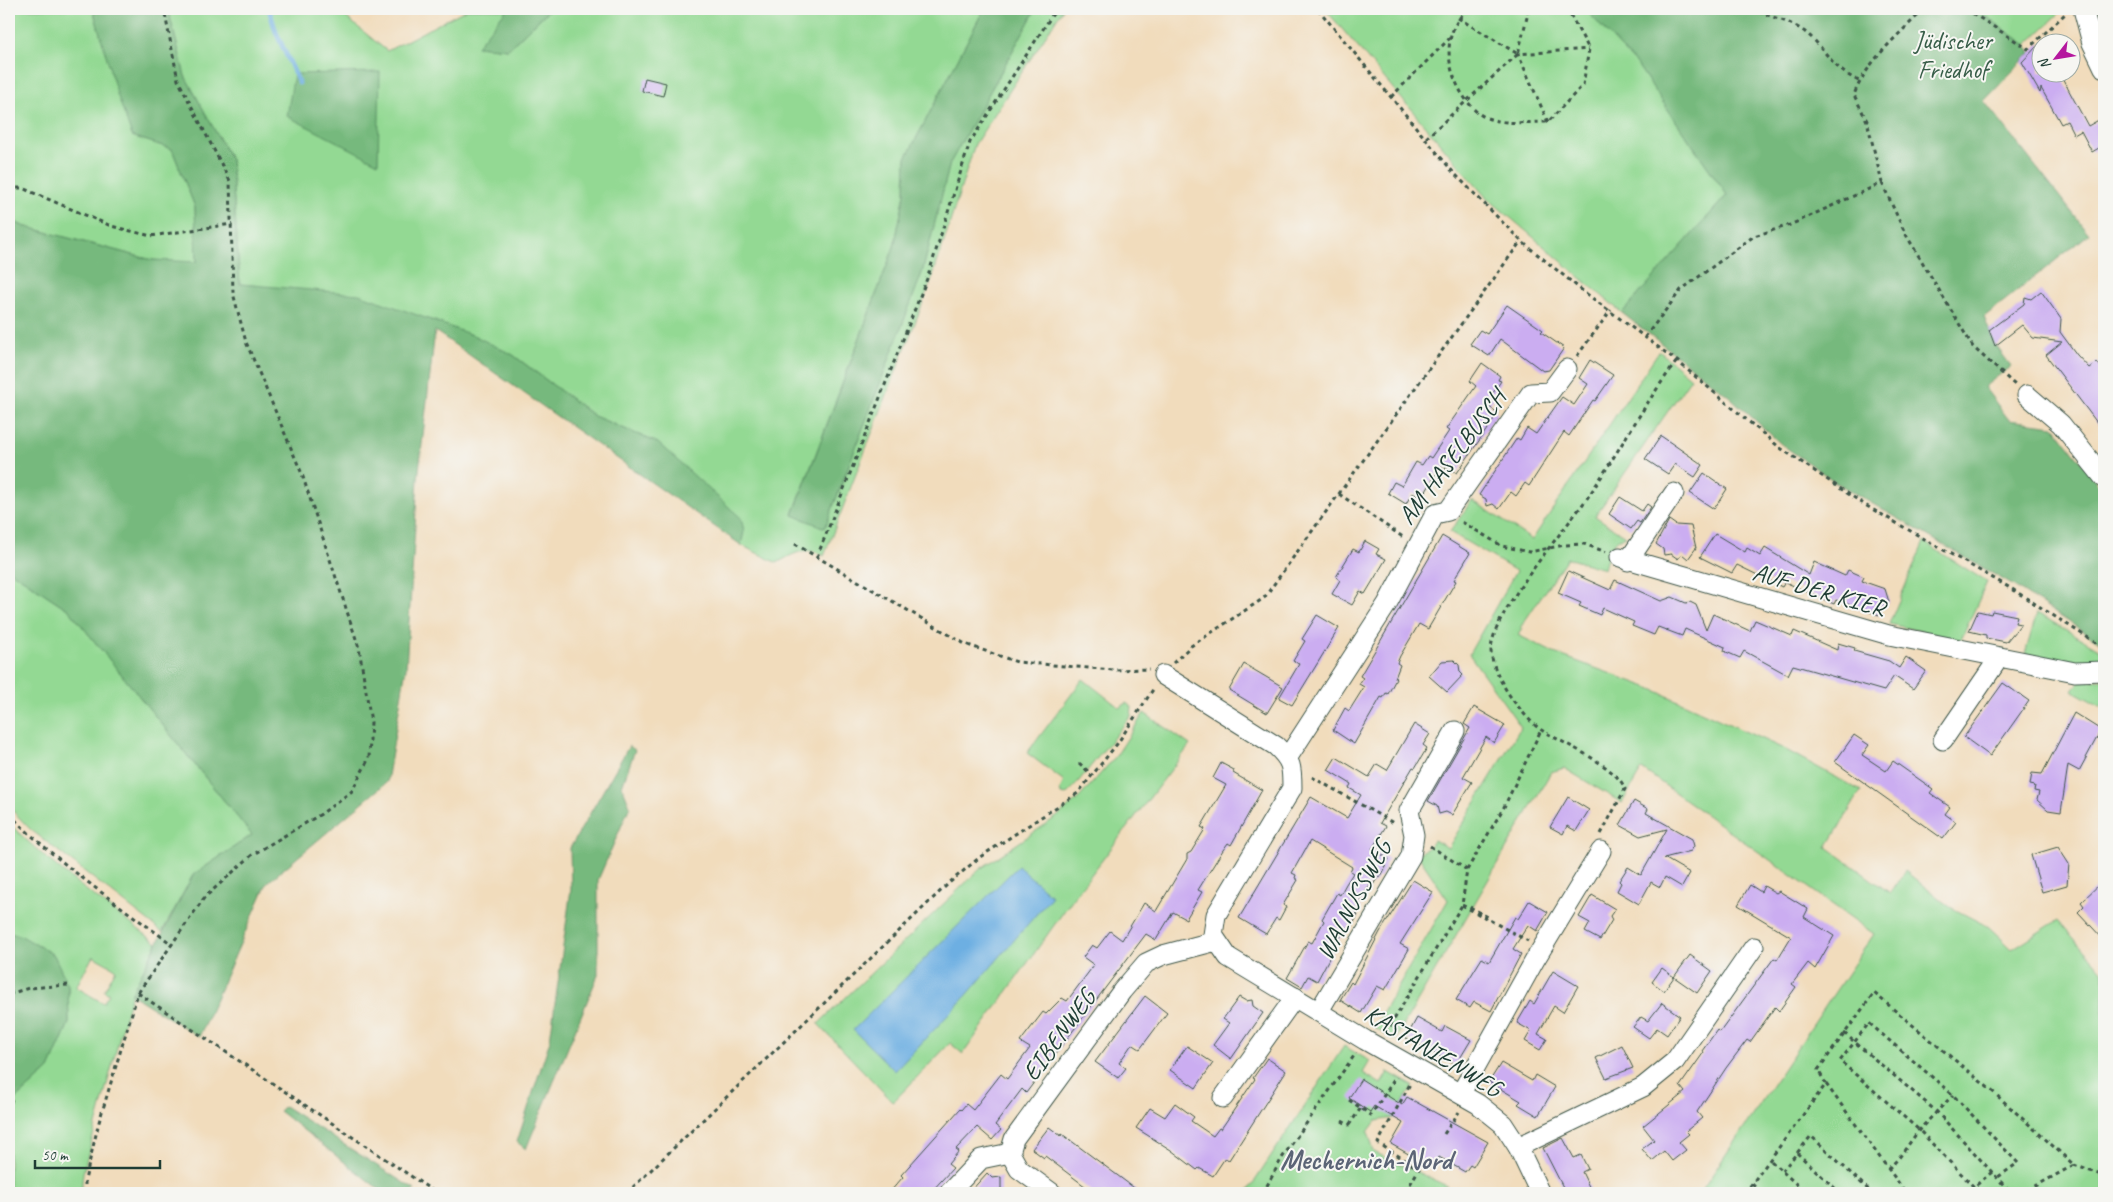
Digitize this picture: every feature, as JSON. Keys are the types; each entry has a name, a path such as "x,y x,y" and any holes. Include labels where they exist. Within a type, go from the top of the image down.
{"street":[{"path":"2083,9 2098,39 2104,68"},
{"name":"AM HASELBUSCH","path":"1288,757 1387,604 1435,514 1448,511 1531,393 1550,392 1567,369"},
{"path":"2027,395 2061,424 2104,478"},
{"path":"1624,559 1674,493"},
{"name":"AUF DER KIER","path":"1624,559 1889,635 2075,672 2104,671"},
{"path":"1943,740 1999,658"},
{"path":"1157,672 1276,746 1288,757 1292,769 1292,788 1216,915 1213,935 1216,941"},
{"name":"WALNUSSWEG","path":"1319,1010 1411,856 1414,835 1409,811 1455,731"},
{"path":"1465,1094 1536,958 1601,851"},
{"name":"KASTANIENWEG","path":"1216,941 1228,957 1371,1043 1465,1094 1503,1124 1518,1147 1540,1193"},
{"name":"EIBENWEG","path":"1010,1153 1014,1138 1122,991 1146,963 1163,955 1216,941"},
{"path":"1518,1147 1643,1087 1675,1061 1754,947"},
{"path":"1222,1098 1295,997"},
{"path":"949,1193 981,1160 1010,1153 1019,1168 1052,1193"}],"path":[{"path":"84,1193 85,1180 99,1122 138,993 204,898 252,855 321,814 352,791 369,758 371,722 358,648 302,474 246,342 233,293 230,181 178,80 164,9"},
{"path":"817,557 928,276 970,142 1056,9"},
{"path":"1318,9 1483,204 1522,241 1677,361 1779,447 1835,486 2012,589 2104,648"},
{"path":"1468,9 1458,18 1450,37 1448,62 1456,83 1467,103 1486,117 1508,123 1548,122 1583,85 1589,49 1567,9"},
{"path":"1426,138 1467,103 1518,54 1529,9"},
{"path":"1751,9 1804,31 1834,65 1845,74 1859,80"},
{"path":"1924,9 1874,61 1859,80 1854,95 1867,121 1882,184 1905,233 1973,347 2027,395"},
{"path":"1966,9 2028,49"},
{"path":"2024,54 2071,9"},
{"path":"1458,18 1518,54 1589,49"},
{"path":"1391,97 1450,37"},
{"path":"1518,54 1548,122"},
{"path":"1645,337 1681,290 1754,236 1790,225 1882,184"},
{"path":"9,188 22,188 110,226 151,236 232,224"},
{"path":"628,1193 950,883 980,857 1078,793 1117,744 1157,672 1191,646 1264,598 1522,241"},
{"path":"1567,369 1610,310"},
{"path":"1601,851 1600,831 1625,789 1622,781 1584,754 1541,730 1515,703 1496,667 1491,649 1500,622 1508,608 1548,549 1587,499 1677,361"},
{"path":"1340,494 1416,548"},
{"path":"1448,511 1460,521 1502,546 1529,552 1565,545 1584,544 1624,559"},
{"path":"795,544 966,644 1017,662 1157,672"},
{"path":"1263,1193 1282,1158 1371,1043 1462,905 1467,870 1504,807 1541,730"},
{"path":"1079,763 1092,775"},
{"path":"1312,776 1393,823"},
{"path":"9,814 57,856 173,945"},
{"path":"1429,845 1467,870"},
{"path":"1462,905 1486,915 1492,921 1528,942 1536,958"},
{"path":"9,994 29,988 68,985"},
{"path":"138,993 436,1193"},
{"path":"1906,1193 1826,1084 1818,1070 1874,993 1992,1091 2074,1165 2104,1176"},
{"path":"1992,1172 1974,1187 1919,1130 1840,1061 1869,1023 1953,1095 2018,1163 1998,1177"},
{"path":"1844,1033 1937,1112 2011,1193"},
{"path":"1349,1100 1371,1114 1396,1077 1393,1073 1400,1059"},
{"path":"1406,1191 1419,1169 1378,1143 1419,1069"},
{"path":"1745,1193 1771,1162 1826,1084"},
{"path":"1444,1134 1465,1094"},
{"path":"1888,1168 1898,1159 1919,1130 1953,1095"},
{"path":"9,1100 13,1102"},
{"path":"1342,1121 1349,1125 1361,1108"},
{"path":"1782,1171 1811,1136 1872,1193"},
{"path":"1797,1153 1840,1193"},
{"path":"1771,1162 1806,1193"},
{"path":"2023,1193 2074,1165"},
{"path":"1752,1184 1761,1193"}],"green space":[{"path":"9,9 93,9 132,136 172,149 195,207 197,263 152,260 23,226 9,219"},
{"path":"93,9 168,9 185,76 231,160 240,284 359,294 475,336 513,355 594,416 658,443 741,518 744,531 741,545 435,331 418,479 406,668 387,782 267,883 199,1037 131,994 193,875 252,835 69,610 9,570 9,219 23,226 152,260 197,262 195,207 172,149 132,136 117,94"},
{"path":"168,9 336,9 387,51 467,9 507,9 478,46 508,49 550,9 984,9 906,158 905,194 894,247 793,514 825,528 922,273 950,163 1036,9 1063,9 975,144 932,279 824,556 811,551 805,551 794,554 777,563 741,545 744,531 658,443 594,416 513,355 435,321 289,289 240,284 231,160 185,76"},
{"path":"507,9 550,9 508,49 477,46"},
{"path":"984,9 1036,9 950,163 922,273 825,528 793,515 894,247 905,194 906,158"},
{"path":"1325,9 1585,9 1638,66 1727,195 1622,313 1485,196"},
{"name":"Jüdischer Friedhof","path":"1585,9 1976,9 2026,45 2030,53 1984,101 2089,234 1984,317 1994,343 2011,366 1984,387 2009,420 2054,426 2104,492 2104,645 2014,586 1837,483 1781,444 1730,397 1622,313 1727,195 1638,66"},
{"path":"1976,9 2064,9 2040,32 2030,32 2030,41 2026,45"},
{"path":"380,72 378,163 287,116 294,74"},
{"path":"1659,351 1691,378 1595,516 1625,536 1612,545 1604,569 1567,558 1520,628 1522,629 1518,635 1554,653 1650,688 1786,750 1861,791 1827,847 1890,893 1905,871 1950,907 1989,927 2012,949 2058,920 2104,973 2104,1193 1700,1193 1874,934 1642,769 1622,803 1564,768 1551,772 1395,1040 1374,1028 1448,900 1417,854 1428,848 1434,840 1448,848 1521,727 1469,654 1516,571 1450,532 1472,500 1532,540"},
{"path":"1924,542 1987,582 1961,640 1889,624"},
{"path":"9,570 69,610 252,835 193,875 162,932 30,829 9,807"},
{"path":"2037,613 2104,652 2104,664 2065,662 2025,654"},
{"path":"1083,679 1120,708 1126,703 1132,707 1131,716 1066,795 1061,794 1060,790 1064,781 1027,753"},
{"path":"2104,680 2104,708 2073,691 2080,681"},
{"path":"1144,713 1190,745 1074,897 963,1054 950,1043 893,1102 818,1024 980,869 1058,816 1080,797 1116,756"},
{"path":"629,746 635,750 622,786 630,806 598,880 598,975 526,1149 517,1142 550,1040 571,889 570,848"},
{"path":"9,823 62,871 157,943 132,992 83,1173 81,1193 9,1193 9,1105 49,1069 69,1023 68,985 20,935 9,933","holes":["93,956 116,969 104,991 109,994 103,1003 76,987"]},
{"path":"9,933 20,935 54,955 68,985 69,1023 49,1069 9,1105"},
{"path":"1344,1046 1370,1061 1363,1073 1381,1084 1388,1072 1413,1086 1394,1118 1376,1121 1368,1132 1374,1152 1447,1186 1432,1193 1247,1193"},
{"path":"284,1106 415,1190 409,1193 380,1190 279,1111"}],"water":[{"path":"1018,866 1052,896 967,995 895,1071 853,1030"}],"building":[{"path":"2030,54 2030,76 2022,62"},
{"path":"645,78 666,83 663,96 642,91"},
{"path":"2034,82 2064,82 2088,126 2104,117 2104,145 2092,152 2081,131 2074,135 2067,121 2061,124 2041,88 2040,93"},
{"path":"2041,291 2061,319 2060,332 2077,355 2089,368 2097,362 2104,371 2104,432 2046,355 2062,342 2033,338 2022,325 1995,346 1989,330 2024,304 2025,297 2031,299"},
{"path":"1507,305 1543,330 1541,332 1564,348 1549,370 1543,371 1500,339 1489,356 1470,344 1480,330 1487,334"},
{"path":"1590,360 1613,375 1595,401 1593,400 1569,436 1564,432 1529,486 1525,483 1516,496 1511,492 1499,509 1493,504 1487,506 1486,499 1479,495 1517,438 1520,440 1527,428 1536,434 1562,397 1574,405 1588,384 1579,378"},
{"path":"1482,363 1500,376 1498,380 1501,381 1491,396 1494,398 1488,406 1498,413 1457,473 1446,466 1445,469 1441,466 1422,498 1412,493 1406,504 1388,493 1394,482 1402,486 1416,462 1422,465 1428,456 1431,458 1449,431 1446,429 1476,386 1470,381"},
{"path":"1661,436 1703,465 1695,477 1675,464 1668,474 1645,459"},
{"path":"1704,473 1727,489 1714,509 1690,493"},
{"path":"1620,497 1642,511 1647,504 1651,507 1640,523 1637,521 1631,529 1609,514"},
{"path":"1669,520 1676,525 1691,526 1696,548 1688,559 1682,554 1678,559 1671,554 1664,555 1663,549 1656,544"},
{"path":"1715,534 1745,552 1747,548 1760,556 1765,548 1809,575 1814,562 1845,576 1848,570 1864,577 1862,581 1885,589 1889,602 1881,608 1879,615 1836,600 1834,604 1785,582 1782,587 1737,565 1732,573 1700,557"},
{"path":"1442,536 1470,553 1428,629 1419,624 1400,656 1397,663 1400,665 1396,679 1388,694 1386,693 1383,698 1381,697 1354,744 1333,730 1345,708 1349,711 1364,687 1359,684 1363,678 1360,676"},
{"path":"1365,541 1379,549 1376,554 1386,559 1365,594 1360,591 1352,605 1332,594 1340,580 1336,577 1353,549 1359,552"},
{"path":"1568,571 1610,590 1615,580 1661,601 1672,597 1686,603 1690,602 1696,605 1706,630 1713,614 1750,631 1755,620 1792,636 1794,631 1837,650 1838,643 1855,648 1854,651 1889,661 1899,668 1906,657 1926,671 1913,689 1894,676 1884,691 1793,665 1788,675 1744,651 1740,658 1724,651 1725,647 1685,629 1682,636 1658,627 1654,635 1632,626 1634,622 1603,608 1600,615 1579,606 1581,603 1558,593"},
{"path":"1978,611 1991,614 1992,611 2017,616 2015,623 2021,624 2006,642 1986,638 1986,635 1969,631"},
{"path":"1317,615 1339,628 1292,705 1279,698 1299,664 1293,661 1305,641 1302,639"},
{"path":"1454,660 1459,665 1460,672 1463,675 1447,692 1429,676 1442,661"},
{"path":"1244,664 1283,687 1267,713 1229,690"},
{"path":"2003,683 2029,701 1990,756 1964,737"},
{"path":"1474,707 1505,725 1494,743 1486,737 1463,777 1472,782 1452,815 1446,812 1439,814 1437,806 1428,801 1470,728 1464,724"},
{"path":"2074,713 2101,730 2079,771 2068,765 2061,812 2048,810 2037,800 2039,792 2034,791 2035,786 2030,785 2032,773 2042,774"},
{"path":"1414,724 1430,734 1423,745 1427,748 1415,768 1413,767 1380,823 1386,826 1372,849 1389,859 1384,866 1386,867 1380,878 1378,877 1373,885 1371,883 1358,905 1361,907 1356,914 1358,915 1352,926 1350,925 1345,933 1343,932 1317,981 1308,976 1302,987 1287,978 1308,941 1312,943 1324,921 1322,919 1337,893 1340,895 1353,873 1350,871 1352,867 1310,841 1292,873 1296,875 1295,878 1298,880 1283,905 1286,907 1279,920 1276,918 1266,934 1239,918 1311,797 1347,818 1361,795 1349,788 1351,784 1328,770 1336,757 1369,777 1377,764 1387,770"},
{"path":"1854,735 1869,745 1862,755 1886,771 1893,761 1933,789 1930,793 1950,807 1945,814 1956,822 1943,839 1835,762"},
{"path":"1221,763 1234,770 1233,773 1262,790 1231,845 1228,843 1198,890 1202,892 1186,919 1173,912 1156,940 1146,934 1026,1093 1022,1089 995,1125 1001,1130 992,1140 977,1127 956,1149 959,1151 948,1164 953,1168 930,1193 889,1193 903,1177 901,1175 960,1109 966,1104 973,1110 1001,1074 1007,1079 1030,1048 1020,1042 1043,1012 1046,1014 1062,998 1067,1001 1094,965 1083,957 1092,945 1097,948 1110,931 1122,940 1144,903 1156,911 1187,859 1187,854 1191,852 1205,829 1201,827 1226,785 1213,778"},
{"path":"1568,797 1589,810 1576,831 1567,826 1563,834 1550,827"},
{"path":"1634,801 1648,809 1646,813 1692,839 1694,846 1691,851 1664,858 1690,873 1682,887 1665,877 1660,887 1651,882 1639,904 1617,891 1621,883 1619,881 1628,867 1641,875 1667,829 1640,836 1620,825"},
{"path":"2058,847 2069,864 2067,885 2042,892 2031,855"},
{"path":"1413,880 1433,892 1400,944 1409,949 1385,990 1377,986 1361,1013 1340,1000 1351,982 1353,984 1380,932"},
{"path":"2104,880 2104,940 2078,912 2084,906 2081,902"},
{"path":"1750,885 1761,892 1764,886 1776,893 1779,891 1808,909 1804,917 1834,936 1815,969 1808,963 1792,984 1796,987 1779,1011 1775,1007 1750,1042 1747,1040 1726,1068 1697,1112 1702,1118 1686,1131 1689,1134 1679,1142 1686,1150 1672,1161 1664,1151 1652,1161 1642,1149 1654,1140 1643,1126 1685,1092 1680,1086 1704,1052 1702,1051 1717,1030 1720,1032 1774,958 1777,960 1791,937 1738,905"},
{"path":"1592,895 1615,909 1610,916 1612,920 1600,940 1585,932 1590,923 1579,917"},
{"path":"1529,901 1548,912 1537,931 1528,925 1513,949 1521,954 1491,1011 1474,1002 1470,1008 1456,1000 1482,958 1489,962 1515,917 1518,919"},
{"path":"1690,955 1712,971 1697,993 1674,977"},
{"path":"1662,968 1674,977 1664,991 1652,982"},
{"path":"1553,971 1578,986 1563,1012 1554,1006 1538,1034 1547,1039 1540,1050 1525,1041 1531,1031 1517,1023 1530,1001 1534,1004"},
{"path":"1145,996 1167,1013 1140,1049 1132,1044 1119,1063 1126,1068 1118,1078 1095,1062"},
{"path":"1239,997 1246,1001 1252,1000 1253,1006 1263,1013 1231,1059 1213,1045 1229,1023 1223,1019"},
{"path":"1662,1003 1680,1016 1667,1035 1657,1028 1649,1038 1633,1027 1641,1017 1648,1021"},
{"path":"1417,1018 1442,1032 1445,1026 1471,1040 1456,1065 1406,1038"},
{"path":"1622,1045 1633,1068 1606,1078 1596,1058"},
{"path":"1187,1046 1213,1063 1196,1088 1170,1070"},
{"path":"1267,1058 1286,1071 1229,1160 1225,1158 1213,1176 1199,1168 1197,1170 1171,1150 1136,1128 1150,1108 1165,1117 1175,1103 1194,1117 1191,1121 1213,1136 1219,1128 1221,1129"},
{"path":"1501,1063 1532,1081 1535,1075 1555,1087 1538,1116 1518,1104 1521,1101 1489,1082"},
{"path":"1361,1079 1402,1105 1407,1097 1488,1142 1473,1167 1470,1165 1465,1172 1439,1157 1433,1168 1391,1144 1403,1123 1374,1106 1370,1112 1349,1098"},
{"path":"1049,1127 1061,1136 1062,1134 1141,1193 1094,1193 1045,1156 1044,1158 1032,1149"},
{"path":"1563,1138 1574,1158 1581,1155 1588,1169 1582,1172 1592,1193 1566,1193 1543,1148"},
{"path":"987,1173 992,1178 1001,1177 1001,1193 969,1193"}],"waterway":[{"path":"269,9 276,32 299,83"}],"district":[{"name":"Mechernich-Nord","path":"1366,1159"}]}
